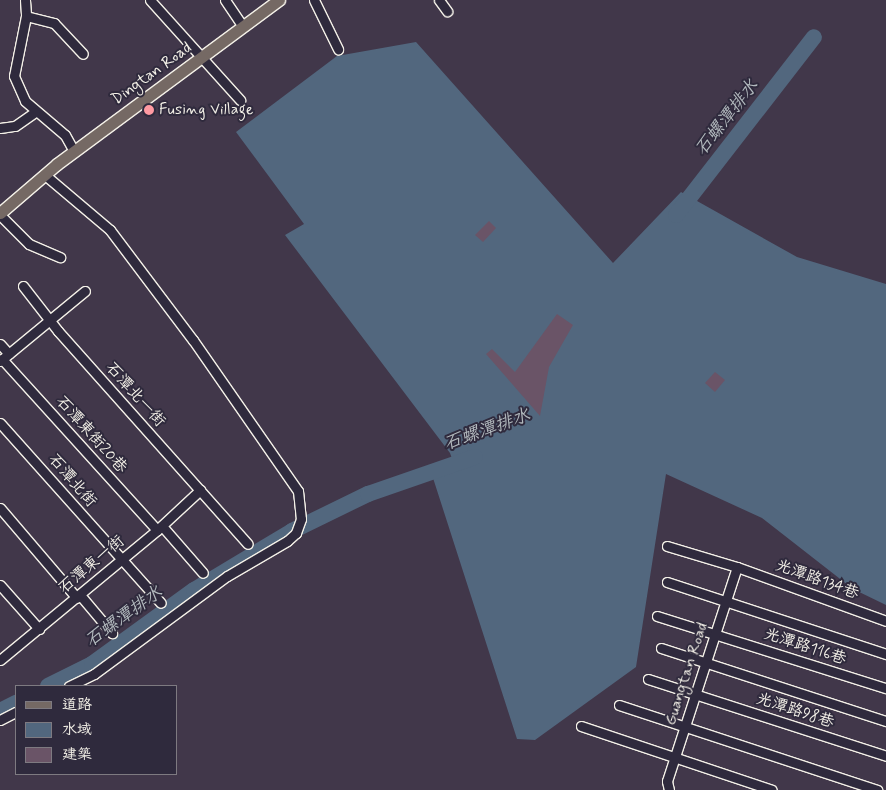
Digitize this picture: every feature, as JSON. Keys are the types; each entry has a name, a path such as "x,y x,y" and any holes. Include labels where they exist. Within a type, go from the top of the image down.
{"main road":[{"name":"Dingtan Road","path":"0,214 74,151 279,0"}],"street":[{"path":"25,0 26,16 14,76 25,101 35,112 65,135 74,151"},
{"path":"150,0 200,58 240,100"},
{"path":"225,0 243,27"},
{"path":"314,0 338,49"},
{"path":"439,0 447,11"},
{"path":"26,16 54,23 83,54"},
{"path":"0,128 15,126 35,112"},
{"path":"45,175 110,230 193,340 298,491 301,519 296,533 227,576 94,674 71,685"},
{"path":"0,214 30,244 60,257"},
{"name":"石潭北一街","path":"23,286 49,320 248,544"},
{"path":"4,358 85,291"},
{"name":"石潭東街20巷","path":"0,344 4,358 159,528 203,573"},
{"name":"石潭北街","path":"0,423 121,560 161,602"},
{"name":"石潭東一街","path":"0,660 159,528 200,490"},
{"path":"0,508 112,633"},
{"name":"光潭路134巷","path":"667,546 737,567 886,621"},
{"name":"Guangtan Road","path":"669,790 667,781 737,567"},
{"path":"666,582 886,654"},
{"path":"0,585 39,629"},
{"name":"光潭路116巷","path":"658,616 886,688"},
{"path":"662,648 886,721"},
{"name":"光潭路98巷","path":"648,679 886,756"},
{"path":"619,705 877,790"},
{"path":"0,720 15,712"},
{"path":"581,726 772,790"}],"water":[{"path":"416,42 613,263 681,192 797,257 886,284 886,605 853,589 762,518 666,474 636,667 535,740 517,739 433,478 456,470 450,453 285,235 304,224 236,132 337,56"}],"building":[{"path":"489,221 496,228 483,242 475,235"},
{"path":"557,314 573,325 549,367 540,416 486,354 492,349 515,372"},
{"path":"715,372 725,380 715,392 705,383"}],"waterway":[{"name":"石螺潭排水","path":"676,215 814,37"},
{"name":"石螺潭排水","path":"50,685 92,664 194,590 292,531 368,494 475,457"},
{"name":"石螺潭排水","path":"0,711 15,704"}],"place":[{"name":"Fusing Village","path":"149,110"}]}
